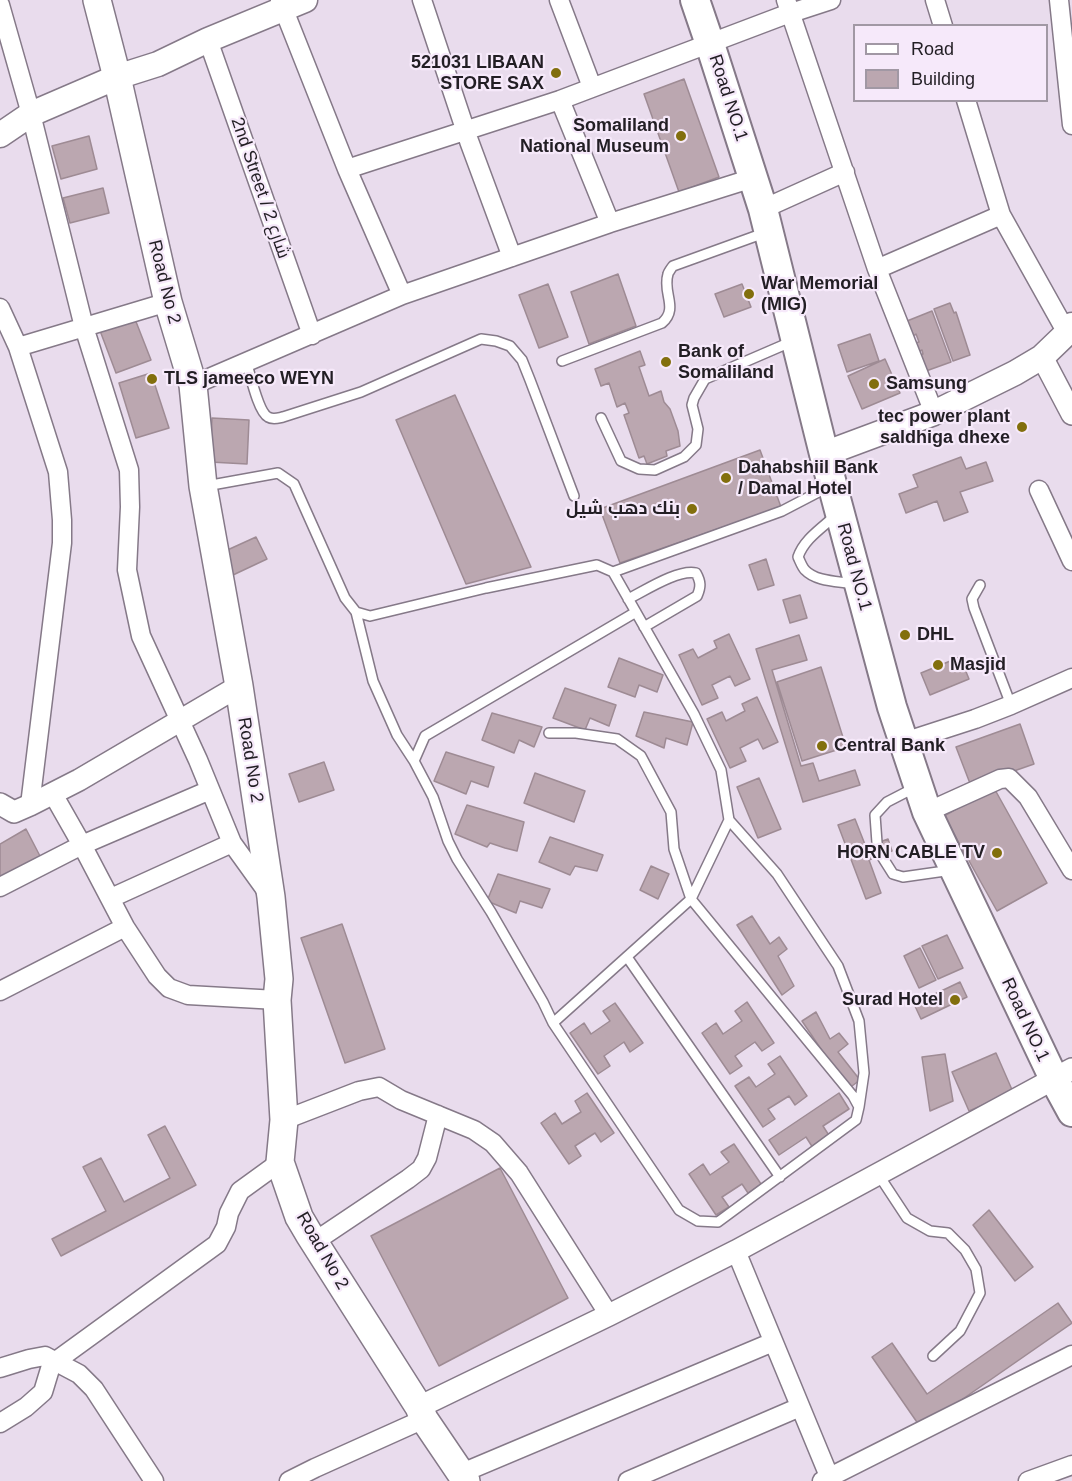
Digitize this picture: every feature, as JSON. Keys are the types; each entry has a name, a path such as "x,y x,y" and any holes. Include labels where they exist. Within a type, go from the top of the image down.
{"highway":[{"name":"Road NO.1","path":"694,0 766,220 824,454 892,707 922,799 954,870 1063,1074 1072,1112"}],"main road":[{"name":"Road No 2","path":"97,0 117,77 168,302 193,386 203,486 238,686 271,897 279,979 277,1000 284,1120 280,1162 299,1217 464,1477"},
{"path":"0,135 32,114 117,77 158,63 290,3"},
{"path":"824,454 934,413 1015,374 1042,357 1070,329"}],"street":[{"path":"422,0 512,257"},
{"path":"560,0 592,87"},
{"path":"347,169 560,100 710,44 788,7 831,0"},
{"path":"935,0 942,24"},
{"path":"1059,0 1072,125"},
{"path":"290,3 347,169 402,295"},
{"path":"0,5 32,114 84,327 129,470 127,570 141,636 180,720 232,843 271,897"},
{"path":"788,7 878,269 934,413"},
{"name":"2nd Street / شارع 2","path":"208,40 312,335"},
{"path":"560,100 610,223"},
{"path":"967,102 1000,214 1070,329"},
{"path":"766,220 845,172"},
{"path":"193,386 402,295 610,223 753,178"},
{"path":"878,269 1000,214"},
{"path":"18,347 168,302"},
{"path":"0,308 18,347 57,472 62,520 62,543 11,810"},
{"path":"1042,357 1072,414"},
{"path":"1039,490 1072,561"},
{"path":"904,742 975,719 1072,678"},
{"path":"11,810 53,794 79,780 238,686"},
{"path":"922,799 1009,778 1028,797 1072,870"},
{"path":"0,887 82,845 210,790"},
{"path":"53,794 125,927 157,976 170,988 188,995 277,1000"},
{"path":"111,898 232,843"},
{"path":"0,991 125,927"},
{"path":"289,1481 736,1251 1063,1074"},
{"path":"284,1120 360,1091 379,1087 401,1100 474,1130 493,1143 519,1173 609,1316"},
{"path":"314,1242 421,1169 427,1158 438,1115"},
{"path":"0,1423 26,1407 43,1392 50,1369 56,1361 217,1244 240,1191 280,1162"},
{"path":"736,1251 828,1480 1072,1355"},
{"path":"464,1477 773,1342"},
{"path":"0,1368 42,1356 49,1357 79,1374 94,1389 154,1481"},
{"path":"628,1481 800,1407"},
{"path":"1028,1481 1072,1465"}],"lane":[{"path":"562,361 662,323 670,313 667,282 668,274 673,266 766,220"},
{"path":"246,362 262,412 274,418 361,392 481,339 496,340 510,346 522,360 574,496"},
{"path":"601,418 621,461 639,469 656,470 684,457 696,444 698,429 692,405 705,379 796,340"},
{"path":"203,486 278,473 294,484 345,598 356,612 373,681 397,735 433,797 456,859 491,912 553,1023 679,1210 698,1221 718,1222 856,1120 864,1073 859,1021 838,966 777,874 729,820 721,770 694,714 613,572 597,566 486,588 370,616 356,612"},
{"path":"613,572 782,511 836,499"},
{"path":"836,499 801,549 798,557 803,569 811,575 859,584"},
{"path":"628,599 679,573 696,573 700,582 697,596 644,627"},
{"path":"980,585 972,599 974,608 1011,705"},
{"path":"414,761 424,736 636,612"},
{"path":"549,733 576,733 617,739 641,756 671,812 674,849 691,899 853,1096 859,1107"},
{"path":"877,843 874,815 887,802 922,799"},
{"path":"553,1023 691,899 729,820"},
{"path":"881,855 894,874 903,877 954,870"},
{"path":"627,957 780,1177"},
{"path":"878,1174 907,1218 930,1231 948,1233 965,1250 976,1269 980,1293 960,1331 933,1356"}],"building":[{"name":"Somaliland National Museum","path":"684,79 719,177 679,192 644,94"},
{"path":"89,136 97,169 61,179 52,146"},
{"path":"103,188 109,213 70,223 63,198"},
{"path":"618,274 636,326 589,344 571,292"},
{"path":"548,284 568,337 539,348 519,295"},
{"path":"742,284 751,307 724,317 715,294"},
{"path":"950,303 954,313 956,312 970,355 953,361 934,309"},
{"path":"932,311 951,362 926,371 920,355 923,354 922,350 918,352 915,343 919,342 916,334 913,336 907,321"},
{"path":"133,314 151,360 116,373 99,328"},
{"path":"870,334 879,361 847,372 838,345"},
{"path":"640,351 645,365 639,367 649,396 661,391 678,431 680,446 666,451 667,456 647,464 644,456 639,458 624,415 629,413 625,403 617,407 609,383 601,386 595,369"},
{"name":"Samsung","path":"885,359 900,393 862,409 848,376"},
{"path":"151,373 169,428 136,438 119,383"},
{"path":"455,395 531,567 466,584 396,420"},
{"path":"212,418 249,420 247,464 210,462"},
{"name":"Dahabshiil Bank / Damal Hotel","path":"760,450 781,507 620,563 600,509"},
{"path":"961,457 966,469 986,462 993,481 960,492 968,512 944,521 937,501 906,513 899,494 918,487 913,475"},
{"path":"256,537 267,559 233,575 223,552"},
{"path":"766,559 774,585 758,590 749,565"},
{"path":"800,595 807,618 790,623 783,600"},
{"path":"729,634 750,679 735,686 730,676 712,685 718,698 702,705 679,655 693,649 698,658 717,648 714,641"},
{"path":"799,635 807,660 772,670 801,766 813,763 819,781 855,770 860,785 803,802 756,649"},
{"path":"960,657 969,679 930,695 921,673"},
{"path":"619,658 663,675 657,692 639,685 635,697 608,687"},
{"path":"821,667 846,747 802,761 777,682"},
{"path":"565,688 616,705 609,726 590,718 585,730 553,718"},
{"path":"757,697 778,742 763,749 758,739 740,748 746,761 730,768 707,719 722,712 726,721 745,711 742,704"},
{"path":"644,712 693,722 687,745 666,738 664,748 636,736"},
{"path":"492,713 542,727 534,747 519,740 514,753 482,740"},
{"path":"1020,724 1034,764 971,786 956,747"},
{"path":"446,752 494,767 488,787 471,781 466,794 434,781"},
{"path":"324,762 334,790 299,802 289,774"},
{"path":"535,773 585,791 574,822 524,803"},
{"path":"759,778 781,829 758,838 737,787"},
{"name":"HORN CABLE TV","path":"994,788 1047,883 997,911 944,816"},
{"path":"467,805 524,822 517,851 490,843 487,847 455,834"},
{"path":"855,819 866,847 888,839 892,851 869,860 881,893 866,899 838,825"},
{"path":"26,829 41,858 0,879 0,844"},
{"path":"550,837 603,855 597,871 575,866 570,875 539,862"},
{"path":"651,866 669,874 658,899 640,890"},
{"path":"498,874 550,889 542,908 520,901 516,913 487,901"},
{"path":"752,916 770,944 779,937 787,949 778,956 794,986 782,995 737,925"},
{"path":"342,924 385,1049 345,1063 301,938"},
{"path":"947,935 963,968 938,979 922,946"},
{"path":"920,948 936,980 919,988 904,956"},
{"path":"960,982 967,997 921,1019 914,1004"},
{"path":"747,1002 774,1043 762,1051 755,1042 735,1056 742,1066 730,1074 702,1033 716,1023 723,1034 742,1021 735,1011"},
{"path":"615,1003 643,1043 630,1052 624,1042 604,1056 610,1066 598,1074 570,1033 584,1023 591,1034 610,1021 603,1011"},
{"path":"816,1012 830,1039 839,1033 848,1044 838,1052 860,1080 848,1089 802,1021"},
{"path":"996,1053 1013,1092 969,1111 952,1072"},
{"path":"945,1054 953,1101 930,1111 922,1057"},
{"path":"780,1056 807,1096 795,1105 789,1096 768,1109 775,1119 763,1127 735,1086 749,1077 756,1087 775,1074 768,1064"},
{"path":"587,1093 614,1133 601,1142 595,1133 575,1146 581,1156 569,1164 541,1123 555,1113 562,1124 581,1112 575,1101"},
{"path":"839,1093 849,1109 823,1126 830,1137 813,1148 806,1137 779,1155 769,1140"},
{"path":"165,1126 196,1185 61,1256 52,1239 106,1211 83,1167 101,1158 124,1202 170,1178 148,1135"},
{"path":"734,1144 761,1184 748,1193 742,1184 722,1197 729,1207 716,1215 689,1174 703,1164 710,1175 729,1162 721,1152"},
{"path":"500,1168 568,1298 439,1366 371,1236"},
{"path":"989,1210 1033,1267 1015,1281 973,1225"},
{"path":"1058,1303 1072,1323 921,1428 872,1357 892,1343 927,1394"}],"place":[{"name":"521031 LIBAAN STORE SAX","path":"556,73"},
{"name":"Somaliland National Museum","path":"681,136"},
{"name":"War Memorial (MIG)","path":"749,294"},
{"name":"Bank of Somaliland","path":"666,362"},
{"name":"TLS jameeco WEYN","path":"152,379"},
{"name":"Samsung","path":"874,384"},
{"name":"tec power plant saldhiga dhexe","path":"1022,427"},
{"name":"Dahabshiil Bank / Damal Hotel","path":"726,478"},
{"name":"بنك دهب شيل","path":"692,509"},
{"name":"DHL","path":"905,635"},
{"name":"Masjid","path":"938,665"},
{"name":"Central Bank","path":"822,746"},
{"name":"HORN CABLE TV","path":"997,853"},
{"name":"Surad Hotel","path":"955,1000"}]}
